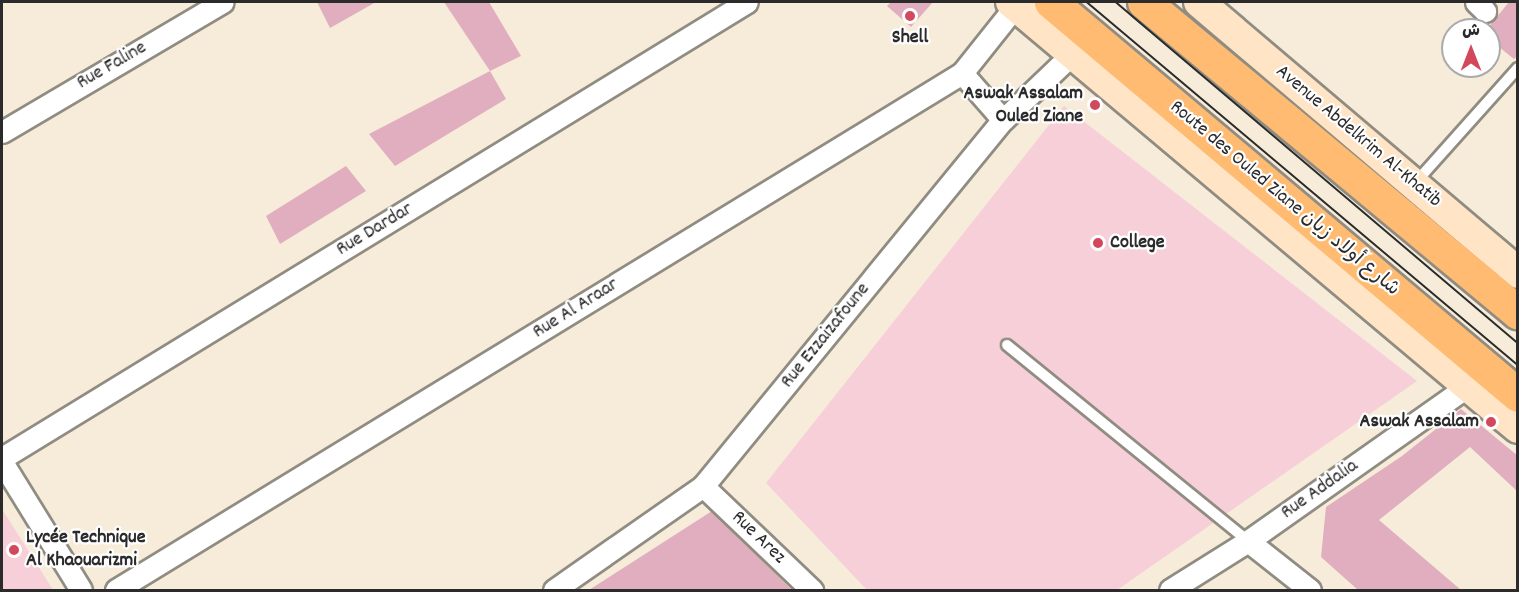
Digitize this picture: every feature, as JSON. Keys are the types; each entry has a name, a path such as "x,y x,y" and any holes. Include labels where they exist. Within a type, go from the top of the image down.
{"highway":[{"name":"Route des Ouled Ziane شارع أولاد زيان","path":"1051,2 1518,395"},
{"path":"1144,2 1518,313"},
{"path":"1169,134 1217,144"}],"street":[{"name":"Rue Faline","path":"2,132 223,2"},
{"name":"Rue Dardar","path":"2,458 747,2"},
{"name":"Avenue Abdelkrim Al-Khatib","path":"1199,2 1518,273"},
{"path":"1013,3 1518,428"},
{"name":"Rue Al Araar","path":"116,591 962,73 1013,3"},
{"name":"Rue Ezzaizafoune","path":"554,591 703,486 1003,120 1072,54"},
{"path":"962,73 1003,120"},
{"name":"Rue Addalia","path":"1170,591 1248,541 1468,386"},
{"path":"2,462 81,591"},
{"name":"Rue Arez","path":"703,486 812,591"},
{"path":"1248,541 1310,591"}],"lane":[{"path":"1413,184 1518,68"},
{"path":"1007,345 1248,541"}],"shaded area":[{"name":"College","path":"1064,106 1417,381 1117,590 867,590 766,483"},
{"name":"Lycée Technique Al Khaouarizmi","path":"2,509 53,590 2,590"}],"building":[{"path":"317,2 376,2 330,28"},
{"path":"444,2 489,2 521,56 490,71"},
{"name":"Shell","path":"891,2 933,2 911,27 887,6"},
{"path":"1509,2 1518,2 1518,55 1514,59 1501,49 1501,18 1496,18"},
{"path":"490,71 506,99 395,166 369,134"},
{"path":"346,166 366,191 280,244 266,216"},
{"path":"1461,409 1518,456 1518,492 1470,447 1379,520 1461,590 1358,590 1321,557 1326,507 1402,456"},
{"path":"712,511 792,590 589,590"}],"tram line":[{"path":"1087,2 1518,365"},
{"path":"1116,2 1518,343"}],"place":[{"name":"Shell","path":"910,16"},
{"name":"Aswak Assalam Ouled Ziane","path":"1095,105"},
{"name":"College","path":"1098,243"},
{"name":"Aswak Assalam","path":"1491,422"},
{"name":"Lycée Technique Al Khaouarizmi","path":"14,550"}]}
